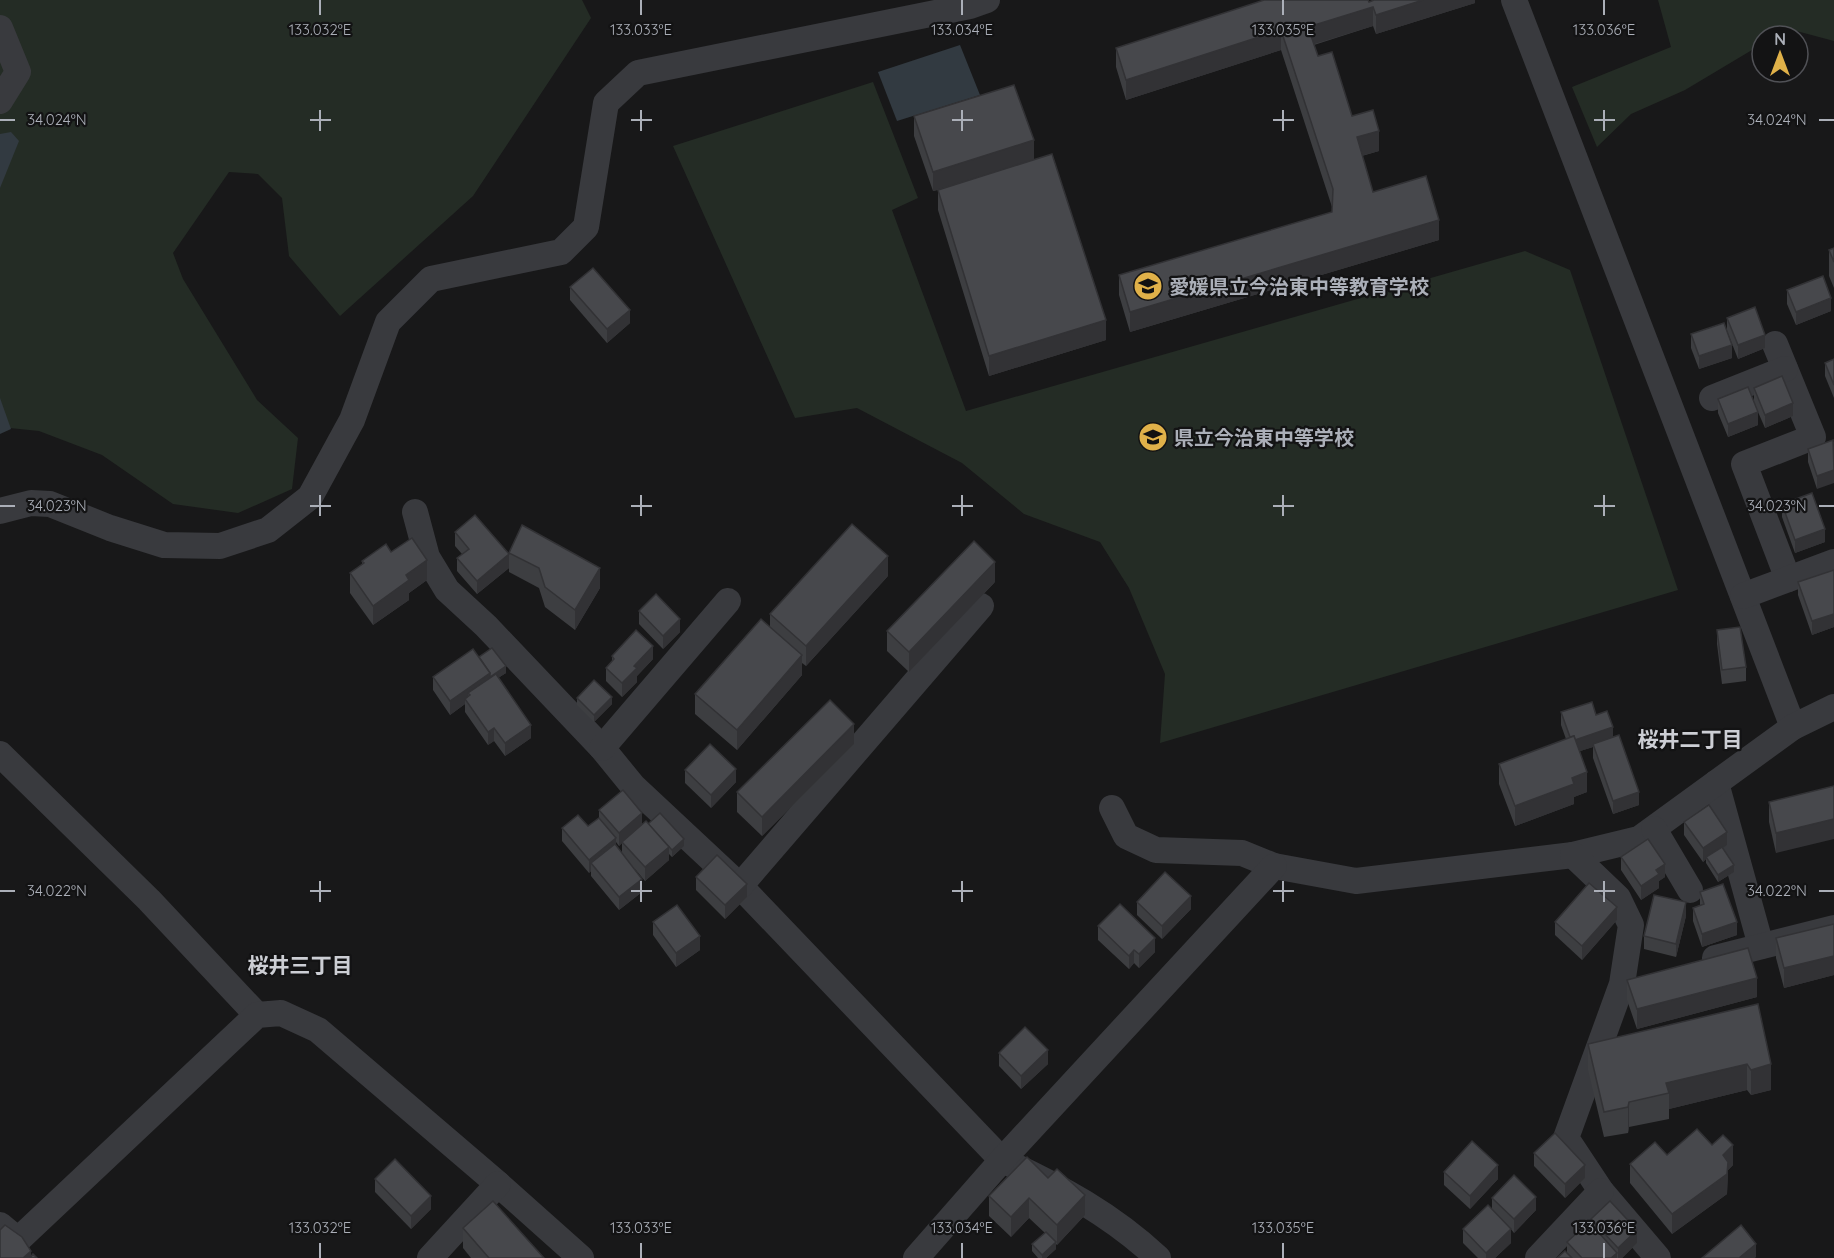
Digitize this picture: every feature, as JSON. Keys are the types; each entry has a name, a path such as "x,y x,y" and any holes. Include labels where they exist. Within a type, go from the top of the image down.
{"street":[{"path":"0,511 31,503 50,504 110,528 164,545 220,546 268,530 310,498 352,420 388,322 431,279 561,252 586,227 606,103 638,74 970,6 987,0"},
{"path":"1514,0 1793,727"},
{"path":"0,101 18,72 3,41"},
{"path":"1775,344 1813,436 1744,464 1788,579"},
{"path":"1713,398 1785,369"},
{"path":"415,512 427,557 447,590 486,626 602,748 633,786 740,886 1002,1160 1053,1184 1100,1211 1158,1258"},
{"path":"1743,596 1834,562"},
{"path":"602,748 728,601"},
{"path":"740,886 981,606"},
{"path":"1112,808 1126,836 1156,850 1242,852 1274,866 1356,881 1573,855 1639,839 1793,727 1834,707"},
{"path":"0,754 149,900 257,1015"},
{"path":"1716,783 1761,946"},
{"path":"1654,829 1690,890"},
{"path":"1573,855 1618,898 1631,925 1634,980 1566,1138 1601,1191 1658,1258"},
{"path":"916,1258 1002,1160 1274,866"},
{"path":"1691,965 1834,928"},
{"path":"0,1225 18,1240 257,1015 281,1013 318,1030 581,1258"},
{"path":"430,1258 498,1184"},
{"path":"1538,1258 1601,1191"}],"shaded area":[{"path":"0,0 582,0 591,18 473,196 340,316 289,256 282,198 258,174 229,172 173,253 183,279 257,400 298,438 292,489 238,513 173,504 102,455 39,431 0,427"},
{"path":"1658,0 1834,0 1834,41 1810,35 1810,24 1750,24 1750,51 1685,90 1631,114 1597,147 1572,87 1671,47"},
{"path":"960,45 980,95 897,121 878,72"},
{"path":"873,82 918,198 892,210 966,411 1525,251 1570,270 1678,590 1160,743 1165,674 1129,588 1100,542 1024,514 962,463 857,408 795,418 673,146"},
{"path":"11,132 19,141 0,188 0,134"},
{"path":"0,398 11,429 0,434"}],"building":[{"path":"1264,0 1368,0 1369,2 1374,0 1423,0 1376,15 1373,7 1308,27 1318,56 1332,52 1352,116 1373,110 1379,131 1357,137 1373,192 1426,176 1439,220 1130,312 1119,275 1332,212 1333,189 1281,30 1126,80 1116,48"},
{"path":"1014,85 1034,140 933,172 914,116"},
{"path":"1052,154 1106,320 989,356 938,190"},
{"path":"1834,248 1834,262 1829,250"},
{"path":"593,268 630,310 607,329 570,287"},
{"path":"1823,276 1831,298 1796,312 1787,290"},
{"path":"1755,307 1765,335 1738,345 1727,318"},
{"path":"1724,323 1732,345 1699,356 1691,334"},
{"path":"1834,359 1834,385 1825,363"},
{"path":"1782,376 1793,403 1765,415 1754,388"},
{"path":"1748,387 1758,412 1728,424 1718,399"},
{"path":"1833,440 1834,470 1817,476 1808,449"},
{"path":"1812,493 1825,529 1795,540 1782,504"},
{"path":"475,515 509,554 477,581 457,558 469,549 455,532"},
{"path":"852,524 888,556 806,646 770,614"},
{"path":"522,525 600,568 575,610 545,587 539,568 509,553"},
{"path":"412,538 427,560 406,575 409,580 373,606 350,573 364,563 362,561 386,544 391,552"},
{"path":"974,541 995,562 909,652 887,631"},
{"path":"1834,570 1834,614 1812,621 1798,582"},
{"path":"656,594 680,619 663,636 639,611"},
{"path":"761,619 802,655 737,730 695,694"},
{"path":"1740,627 1746,667 1722,670 1717,630"},
{"path":"636,630 653,646 634,666 637,668 622,683 606,668 614,659 612,656"},
{"path":"492,648 506,666 490,677 490,673 479,657"},
{"path":"473,649 490,673 450,701 433,677"},
{"path":"496,674 531,725 505,743 494,728 488,732 465,699 470,695 468,693"},
{"path":"594,680 612,697 594,715 577,698"},
{"path":"830,700 854,724 762,817 737,792"},
{"path":"1592,702 1596,715 1607,711 1613,727 1575,740 1574,736 1570,737 1561,712"},
{"path":"1619,735 1639,792 1613,801 1593,744"},
{"path":"1574,736 1587,772 1572,778 1574,784 1515,806 1499,764"},
{"path":"710,744 736,769 711,795 685,770"},
{"path":"1834,786 1834,819 1776,833 1769,802"},
{"path":"623,790 642,813 619,833 599,810"},
{"path":"1709,805 1727,832 1703,848 1684,822"},
{"path":"660,813 684,839 672,850 648,824"},
{"path":"578,815 588,826 599,818 616,838 589,860 562,828"},
{"path":"646,821 669,847 645,867 622,842"},
{"path":"1648,839 1665,864 1656,870 1659,874 1641,886 1621,857"},
{"path":"615,844 642,879 619,897 591,863"},
{"path":"1722,847 1734,865 1718,875 1706,857"},
{"path":"717,855 747,884 725,905 696,877"},
{"path":"1165,872 1191,896 1162,926 1137,902"},
{"path":"1589,883 1617,907 1582,946 1555,922"},
{"path":"1723,884 1737,922 1702,934 1693,908 1704,904 1700,892"},
{"path":"1654,895 1686,902 1676,944 1644,936"},
{"path":"1120,904 1155,938 1139,954 1134,950 1129,956 1098,926"},
{"path":"677,905 700,936 676,953 653,922"},
{"path":"1834,924 1834,956 1784,968 1776,938"},
{"path":"1748,948 1757,978 1637,1009 1627,980"},
{"path":"1758,1004 1771,1064 1751,1070 1747,1064 1666,1083 1669,1093 1629,1102 1628,1107 1604,1112 1588,1044"},
{"path":"1025,1027 1048,1050 1021,1076 999,1053"},
{"path":"1697,1129 1712,1145 1723,1135 1733,1145 1723,1155 1728,1162 1727,1174 1672,1214 1630,1164 1655,1142 1667,1155"},
{"path":"1555,1133 1585,1165 1565,1184 1534,1153"},
{"path":"1472,1141 1498,1165 1470,1196 1444,1172"},
{"path":"1027,1157 1048,1178 1057,1169 1085,1195 1057,1225 1029,1198 1011,1217 989,1196"},
{"path":"395,1159 431,1196 411,1216 375,1179"},
{"path":"1514,1175 1536,1197 1514,1219 1492,1198"},
{"path":"493,1201 544,1258 489,1258 463,1228"},
{"path":"1610,1201 1637,1230 1618,1248 1591,1219"},
{"path":"1488,1205 1511,1229 1486,1253 1463,1229"},
{"path":"1589,1222 1617,1253 1611,1258 1582,1258 1567,1242"},
{"path":"5,1225 22,1237 31,1251 23,1258 0,1258 0,1230"},
{"path":"1741,1225 1756,1244 1739,1258 1702,1258"},
{"path":"1046,1232 1056,1242 1042,1255 1032,1244"},
{"path":"1565,1251 1572,1258 1557,1258"}],"place":[{"name":"愛媛県立今治東中等教育学校","path":"1148,286"},
{"name":"県立今治東中等学校","path":"1153,437"}],"district":[{"name":"桜井二丁目","path":"1690,739"},
{"name":"桜井三丁目","path":"300,965"}]}
